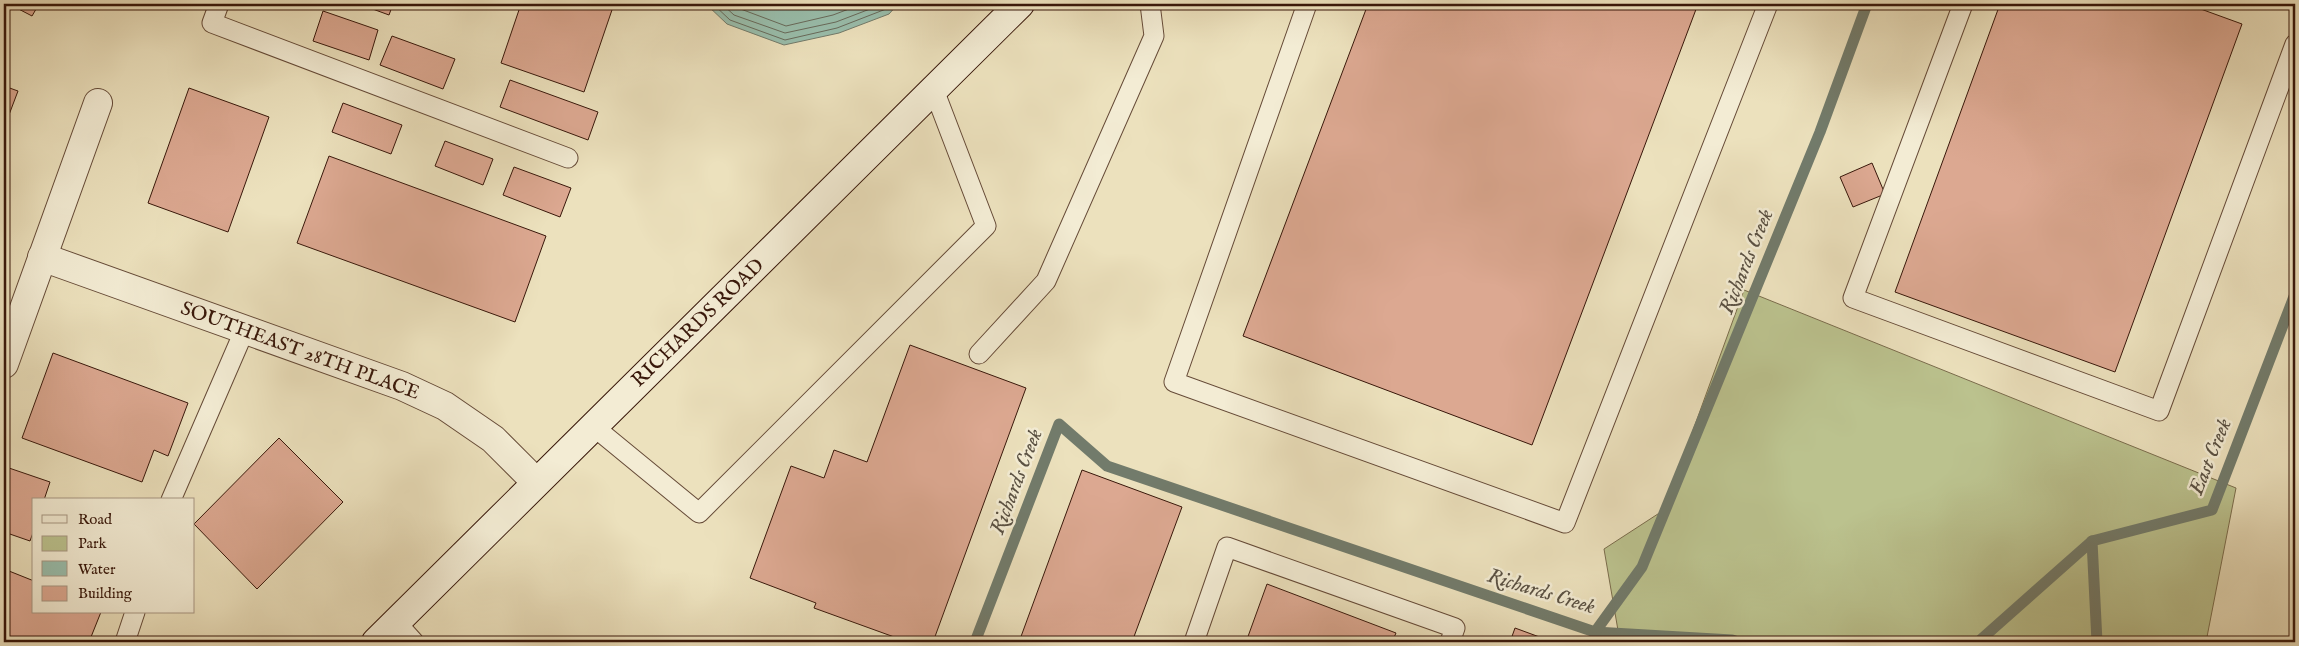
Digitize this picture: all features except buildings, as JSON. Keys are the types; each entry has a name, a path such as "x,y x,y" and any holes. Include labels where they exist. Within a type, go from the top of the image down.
{"main road":[{"name":"RICHARDS ROAD","path":"376,642 1020,4"},
{"path":"4,364 98,103"},
{"name":"SOUTHEAST 28TH PLACE","path":"42,257 402,386 445,406 493,439 536,482"}],"lane":[{"path":"219,4 212,23 568,158"},
{"path":"979,354 1046,281 1154,36 1150,4"},
{"path":"1307,4 1174,382 1565,523 1768,4"},
{"path":"1963,4 1853,298 2159,410 2295,44"},
{"path":"593,426 699,513 986,226 934,90"},
{"path":"172,498 245,329"},
{"path":"1194,642 1227,547 1455,628 1450,642"},
{"path":"125,642 134,614"},
{"path":"396,622 414,642"}],"green space":[{"path":"1744,290 2236,488 2206,642 1620,642 1604,549 1664,510"}],"water":[{"path":"706,4 898,4 889,14 839,33 784,45 727,24"}],"waterway":[{"name":"Richards Creek","path":"975,642 1059,424 1107,466 1595,632 1642,567 1820,132 1867,4"},
{"name":"East Creek","path":"2097,642 2092,541 2212,510 2295,294"},
{"path":"1978,642 2092,541"},
{"path":"1595,632 1732,640 1738,642"}]}
